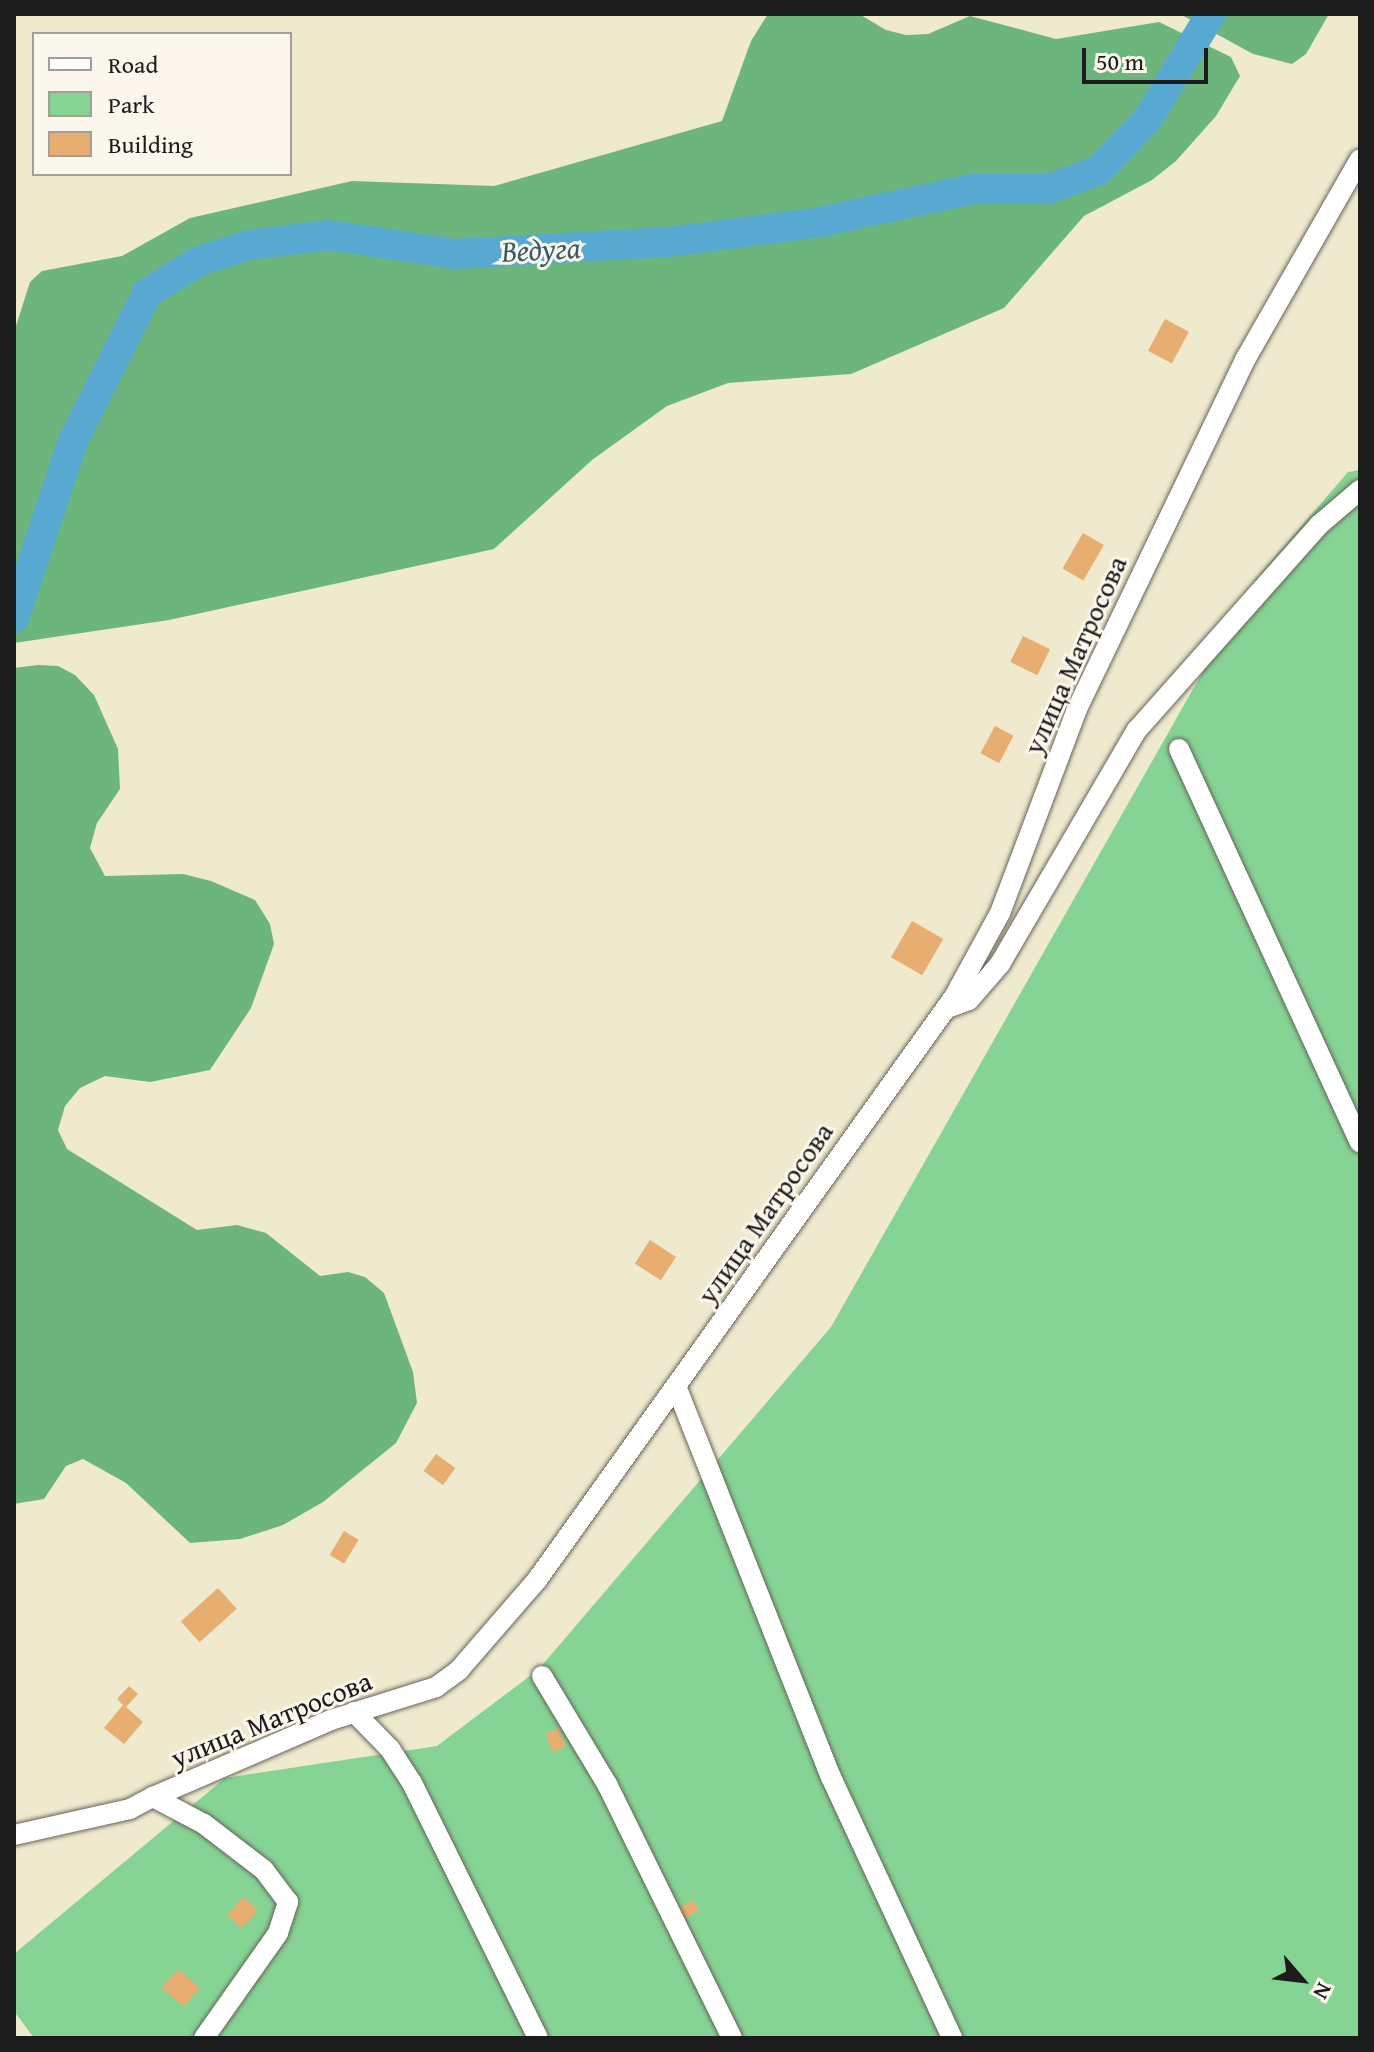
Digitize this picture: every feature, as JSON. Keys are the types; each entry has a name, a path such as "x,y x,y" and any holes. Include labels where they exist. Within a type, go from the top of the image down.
{"street":[{"name":"улица Матросова","path":"153,1797 354,1712 436,1687 459,1670 537,1580 947,1008 1000,913 1077,709 1246,358 1360,159"},
{"path":"947,1008 969,1000 1000,964 1137,730 1319,525 1360,490"},
{"path":"1179,749 1360,1142"},
{"path":"676,1386 831,1777 952,2038"},
{"path":"542,1676 607,1784 732,2038"},
{"path":"354,1712 390,1749 412,1783 538,2038"},
{"name":"улица Матросова","path":"153,1797 204,1824 264,1870 288,1902 278,1933 204,2038"},
{"path":"14,1835 130,1809 153,1797"}],"green space":[{"path":"768,14 859,14 886,30 906,35 928,34 970,16 1056,39 1159,22 1231,57 1240,76 1216,116 1176,161 1152,180 1084,216 1004,308 851,374 728,383 667,406 592,460 494,549 169,620 14,643 14,332 30,282 42,271 122,256 190,218 352,181 494,186 722,121 751,41"},
{"path":"1180,14 1329,14 1306,54 1292,64 1253,54"},
{"path":"1360,470 1360,2038 34,2038 14,2011 14,1954 225,1778 437,1746 538,1670 831,1327 1255,580 1348,472"},
{"path":"58,666 75,675 94,695 118,749 120,789 97,823 90,848 105,876 183,874 211,881 255,900 270,924 274,944 251,1008 210,1070 150,1082 105,1076 80,1088 65,1106 58,1130 67,1149 197,1230 237,1225 266,1233 320,1276 348,1272 365,1277 384,1293 413,1372 417,1403 396,1443 323,1502 283,1525 240,1539 190,1543 126,1483 83,1459 66,1466 44,1499 14,1504 14,668"}],"building":[{"path":"1165,319 1189,332 1172,363 1148,351"},
{"path":"1083,533 1104,545 1083,581 1062,569"},
{"path":"1023,636 1050,649 1037,675 1010,662"},
{"path":"995,726 1014,736 999,763 980,753"},
{"path":"912,921 943,939 922,975 891,957"},
{"path":"650,1240 676,1257 661,1280 635,1263"},
{"path":"436,1454 455,1468 443,1485 424,1471"},
{"path":"344,1531 359,1540 344,1564 330,1555"},
{"path":"218,1588 237,1609 200,1642 181,1621"},
{"path":"129,1686 138,1694 126,1707 143,1722 124,1744 104,1728 123,1705 117,1699"},
{"path":"558,1728 566,1746 553,1752 545,1734"},
{"path":"243,1897 258,1910 242,1928 227,1915"},
{"path":"693,1900 699,1910 685,1919 678,1909"},
{"path":"178,1969 200,1988 183,2007 162,1988"}],"waterway":[{"name":"Ведуга","path":"14,618 73,441 147,293 197,262 248,245 329,235 455,254 669,242 820,222 972,189 1048,189 1099,170 1147,120 1211,14"}]}
